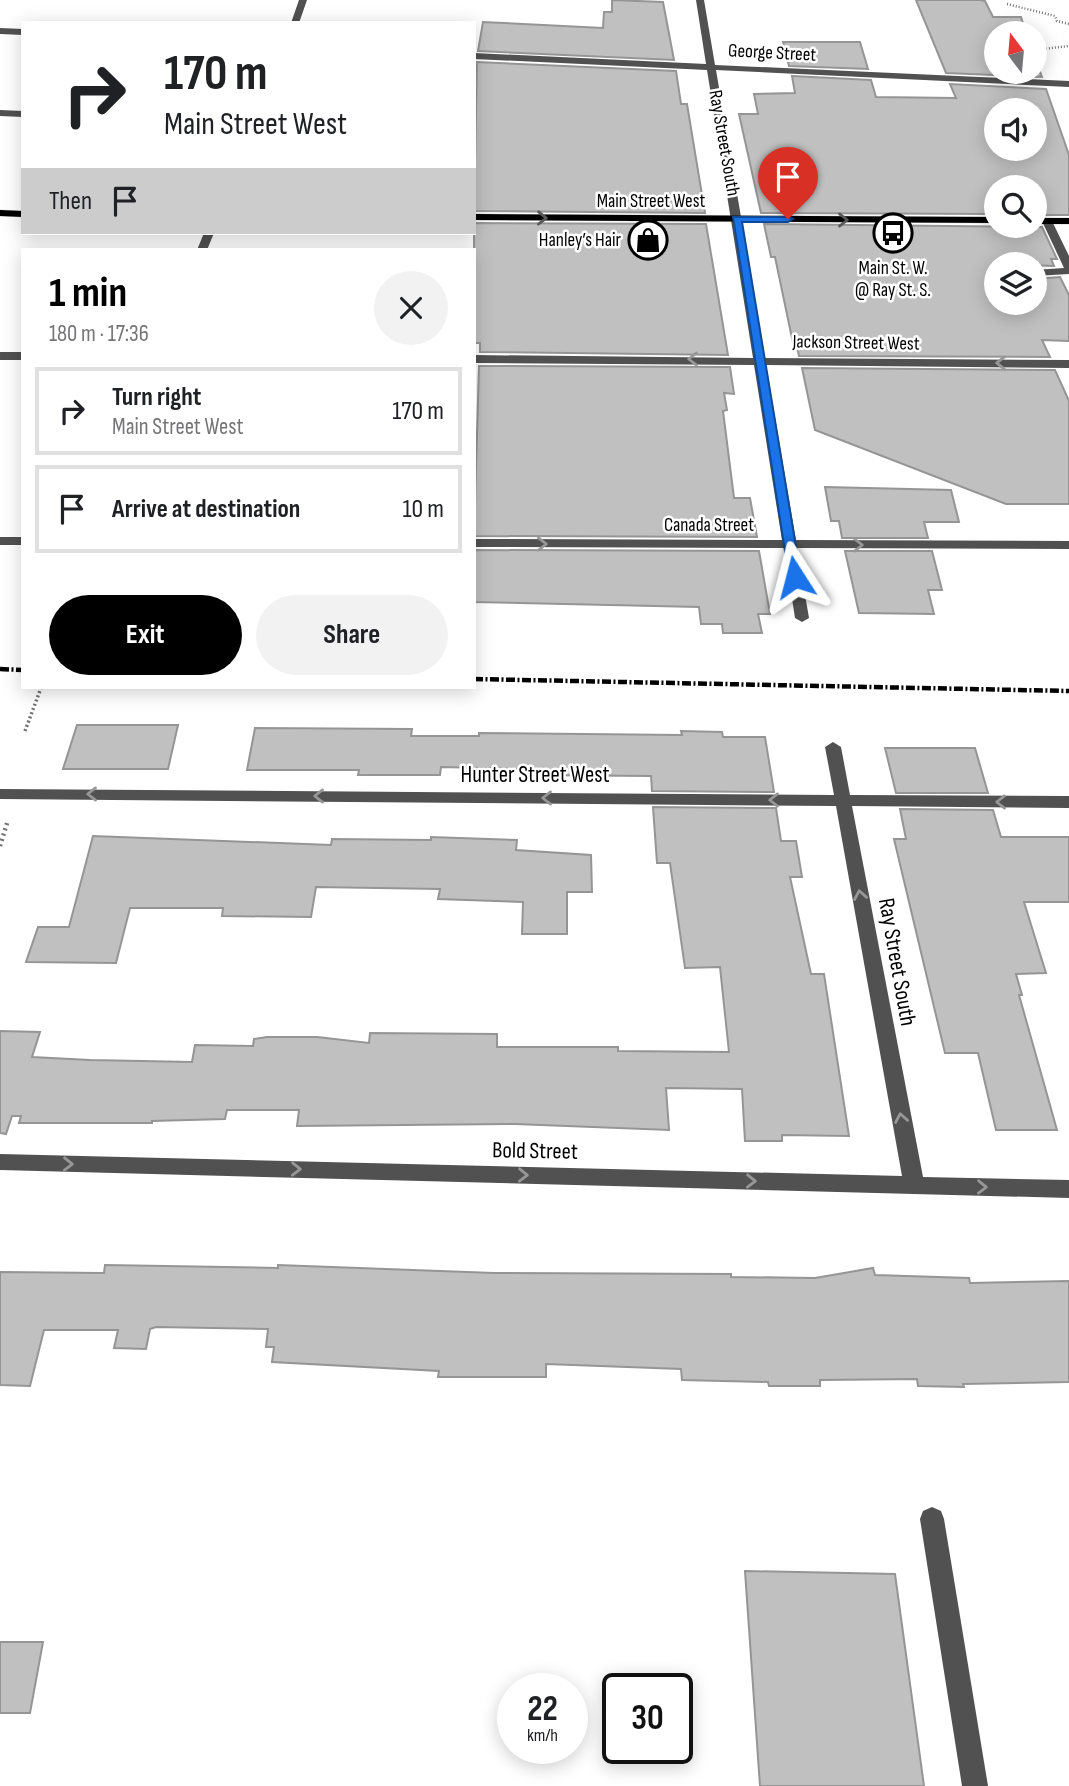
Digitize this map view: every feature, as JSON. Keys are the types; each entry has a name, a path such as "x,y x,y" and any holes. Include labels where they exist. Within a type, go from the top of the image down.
{"main road":[{"path":"0,214 21,214"},
{"name":"Main Street West","path":"476,217 984,220"},
{"path":"1047,221 1069,221"}],"street":[{"path":"296,21 303,0"},
{"name":"Ray Street South","path":"700,0 802,618"},
{"path":"0,31 21,32"},
{"name":"George Street","path":"476,56 1069,84"},
{"path":"0,113 21,114"},
{"path":"1047,221 1069,269 1047,272"},
{"path":"0,356 21,356"},
{"name":"Jackson Street West","path":"476,359 761,359 1069,364"},
{"path":"0,541 21,541"},
{"name":"Canada Street","path":"476,543 1069,545"},
{"name":"Ray Street South","path":"833,747 914,1185"},
{"name":"Hunter Street West","path":"1,795 1069,802"},
{"name":"Bold Street","path":"0,1162 1069,1189"},
{"path":"932,1519 975,1786"}],"path":[{"path":"1007,4 1026,9 1036,16 1055,16 1057,20 1069,24"},
{"path":"1047,49 1069,46"},
{"path":"25,731 41,689"}],"building":[{"path":"612,0 663,2 674,60 478,51 483,22 603,28 604,12 612,12"},
{"path":"916,0 980,0 985,1 993,17 1021,17 1022,21 984,21 984,75 946,73"},
{"path":"783,42 860,42 868,69 789,66"},
{"path":"477,62 676,71 681,104 687,104 705,213 476,211"},
{"path":"792,76 871,80 876,97 956,98 950,84 1046,89 1069,155 1069,215 1047,215 1047,175 984,175 984,214 761,213 739,114 758,114 754,94 795,93"},
{"path":"476,223 706,224 728,355 480,352 480,343 476,343"},
{"path":"764,224 984,226 984,238 1047,238 1057,259 1051,259 1054,266 1047,266 1047,252 984,252 984,315 1047,315 1047,278 1060,277 1069,295 1069,341 1042,340 1050,357 799,356 796,343 793,343 775,257 771,257"},
{"path":"479,366 730,367 734,394 724,393 727,410 723,411 734,498 750,498 757,537 476,536"},
{"path":"802,368 1055,370 1069,401 1069,504 1006,504 815,430"},
{"path":"825,487 951,490 959,522 924,522 928,538 842,538 839,521 831,521"},
{"path":"476,550 759,551 770,614 758,614 762,633 723,633 722,624 701,624 699,607 476,602"},
{"path":"845,551 932,551 942,590 928,590 934,614 859,613"},
{"path":"77,725 178,725 168,769 63,769"},
{"path":"255,728 412,729 411,736 479,736 479,733 682,735 681,731 722,732 723,737 765,737 774,792 652,791 651,776 520,775 521,769 441,767 440,775 358,775 359,770 247,770"},
{"path":"885,748 975,748 988,793 896,793"},
{"path":"653,807 776,808 781,841 796,841 802,877 790,877 811,974 824,974 849,1136 782,1135 782,1141 745,1141 742,1089 666,1088 669,1130 515,1124 297,1126 299,1110 227,1110 225,1119 152,1123 19,1123 21,1116 12,1116 6,1134 0,1133 0,1031 40,1032 32,1057 90,1060 192,1062 195,1045 253,1046 254,1039 267,1037 317,1037 369,1043 370,1033 497,1034 497,1047 618,1047 618,1051 729,1052 720,967 685,968 670,863 657,863"},
{"path":"900,809 993,810 1001,837 1069,837 1069,902 1024,902 1046,973 1016,974 1022,995 1019,995 1057,1130 996,1130 978,1053 945,1053 894,839 906,839"},
{"path":"93,836 331,845 332,839 431,840 431,837 517,840 516,850 591,855 592,892 567,892 567,934 522,934 523,902 438,899 440,889 316,887 311,917 222,916 223,908 130,908 116,963 26,962 38,927 69,927"},
{"path":"105,1265 278,1268 278,1265 494,1273 731,1274 731,1277 815,1278 873,1268 875,1275 969,1278 970,1283 1069,1281 1069,1382 963,1384 964,1387 918,1386 917,1379 820,1380 820,1386 769,1386 768,1382 682,1380 681,1369 546,1364 546,1377 438,1377 439,1371 272,1362 274,1347 266,1347 268,1329 156,1327 150,1329 146,1349 114,1348 118,1330 44,1330 30,1386 0,1385 0,1272 104,1273"},
{"path":"745,1571 895,1574 924,1786 760,1786"},
{"path":"0,1642 43,1642 30,1713 0,1713"}],"railway":[{"path":"0,669 21,670"},
{"path":"476,679 1069,691"}],"place":[{"name":"Main St. W. @ Ray St. S.","path":"893,233"},
{"name":"Hanley’s Hair","path":"648,240"}],"route":[{"path":"788,219 737,219 795,577"}]}
